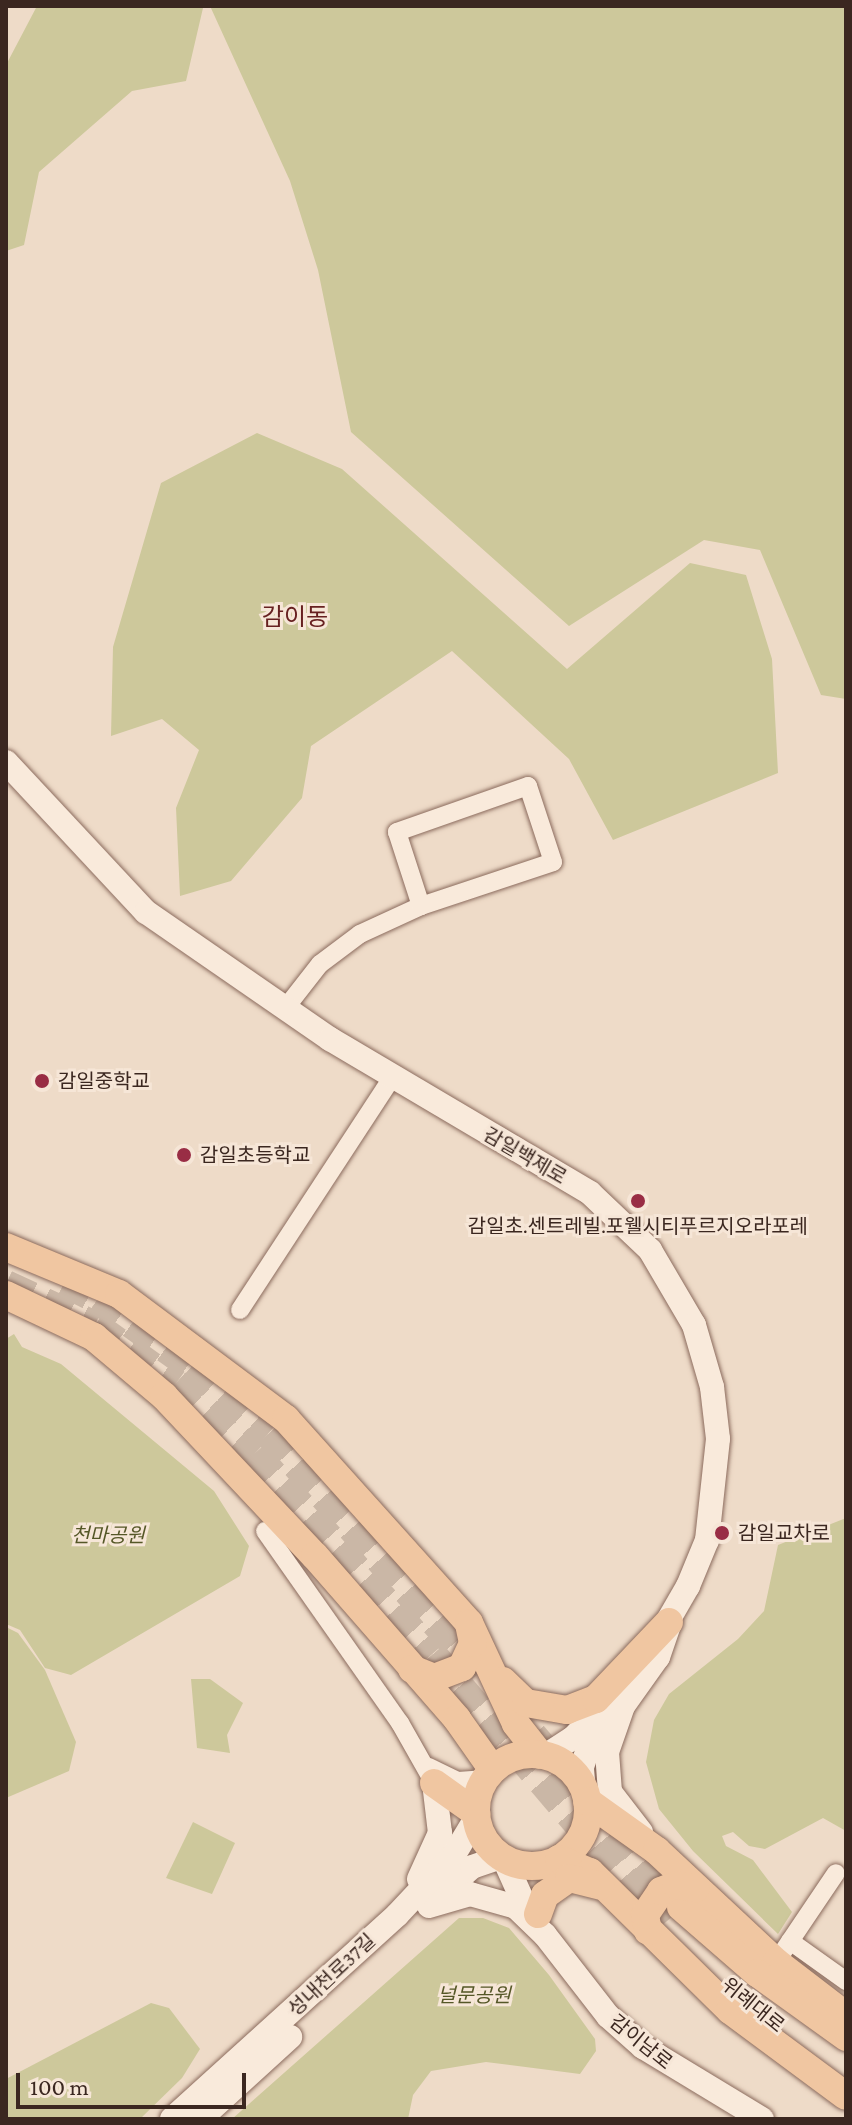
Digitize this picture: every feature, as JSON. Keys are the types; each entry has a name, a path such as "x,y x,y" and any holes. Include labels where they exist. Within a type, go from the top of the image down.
{"main road":[{"name":"감일백제로","path":"6,762 146,912 284,1010 392,1078 590,1193 650,1250 694,1325 712,1387 718,1439 715,1501 707,1540 669,1622 610,1705"},
{"path":"6,1247 119,1294 286,1419 469,1623 496,1673 516,1724 543,1755 569,1769 586,1796 657,1851"},
{"path":"6,1295 94,1337 164,1396 295,1533 412,1669 489,1774"},
{"path":"496,1673 526,1703 567,1710 596,1699 669,1622"},
{"path":"669,1622 658,1657 623,1706 607,1752 610,1792 657,1851 673,1914 730,2010 846,2096"},
{"path":"412,1669 434,1678 462,1667 473,1643 469,1623"},
{"path":"476,1816 489,1774 512,1758 558,1751 610,1705"},
{"path":"538,1923 535,1889 554,1861 581,1837 586,1796 582,1767 610,1705"},
{"path":"430,1774 476,1816 484,1840 502,1858 538,1923"},
{"path":"397,1915 440,1833 430,1774"},
{"name":"성내천로37길","path":"200,2119 253,2059 455,1853 476,1816"},
{"path":"502,1858 530,1866 554,1861 590,1872 618,1900"},
{"name":"성내천로37길","path":"172,2119 253,2059 472,1867 502,1858"},
{"path":"538,1923 545,1895 569,1878 596,1883 618,1900 673,1914 783,1951 846,2016"},
{"path":"429,1906 452,1896 485,1896 538,1923"},
{"name":"위례대로","path":"673,1914 846,2037"},
{"name":"위례대로","path":"673,1914 738,1994 846,2074"},
{"name":"감이남로","path":"538,1923 608,2016 643,2047 762,2119"}],"street":[{"path":"284,1010 320,964 360,934 421,906 553,862 528,786 397,832 421,906"},
{"path":"240,1310 392,1078"},
{"path":"265,1531 430,1774 458,1781 489,1774"},
{"path":"836,1873 783,1951 846,1981"}],"green space":[{"path":"37,6 203,8 186,81 132,91 39,172 24,245 6,251 6,65"},
{"path":"210,6 846,6 846,699 821,695 760,550 704,540 569,626 351,432 318,270 290,181"},
{"path":"257,433 342,469 567,669 690,563 746,575 772,659 778,773 613,840 569,759 452,651 311,746 302,798 231,881 180,896 176,808 199,750 162,719 111,736 113,647 161,483"},
{"name":"천마공원","path":"14,1334 22,1347 61,1364 214,1491 249,1546 240,1576 71,1675 45,1668 20,1630 6,1624 6,1339"},
{"path":"846,1518 846,1831 823,1818 765,1849 749,1846 733,1832 722,1836 726,1846 753,1860 792,1912 778,1934 693,1851 659,1809 646,1762 654,1720 669,1694 738,1639 764,1611 778,1545"},
{"path":"6,1627 18,1633 45,1670 76,1742 69,1771 6,1798"},
{"path":"191,1679 210,1679 243,1703 227,1735 230,1753 197,1748"},
{"path":"193,1822 235,1843 212,1894 166,1878"},
{"name":"널문공원","path":"459,1918 483,1918 509,1928 549,1975 595,2039 596,2051 580,2074 486,2062 431,2071 413,2095 408,2119 232,2119"},
{"path":"151,2003 169,2008 200,2049 182,2078 140,2119 6,2119 6,2079"}],"tunnel":[{"path":"64,1283 97,1300 191,1367 268,1434 479,1673"},
{"path":"6,1284 95,1325 176,1383 255,1453 433,1654 663,1925"},
{"path":"533,1735 680,1906"}],"place":[{"name":"감일중학교","path":"42,1081"},
{"name":"감일초등학교","path":"184,1155"},
{"name":"감일초.센트레빌.포웰시티푸르지오라포레","path":"638,1201"},
{"name":"감일교차로","path":"722,1533"}],"district":[{"name":"감이동","path":"295,617"}]}
